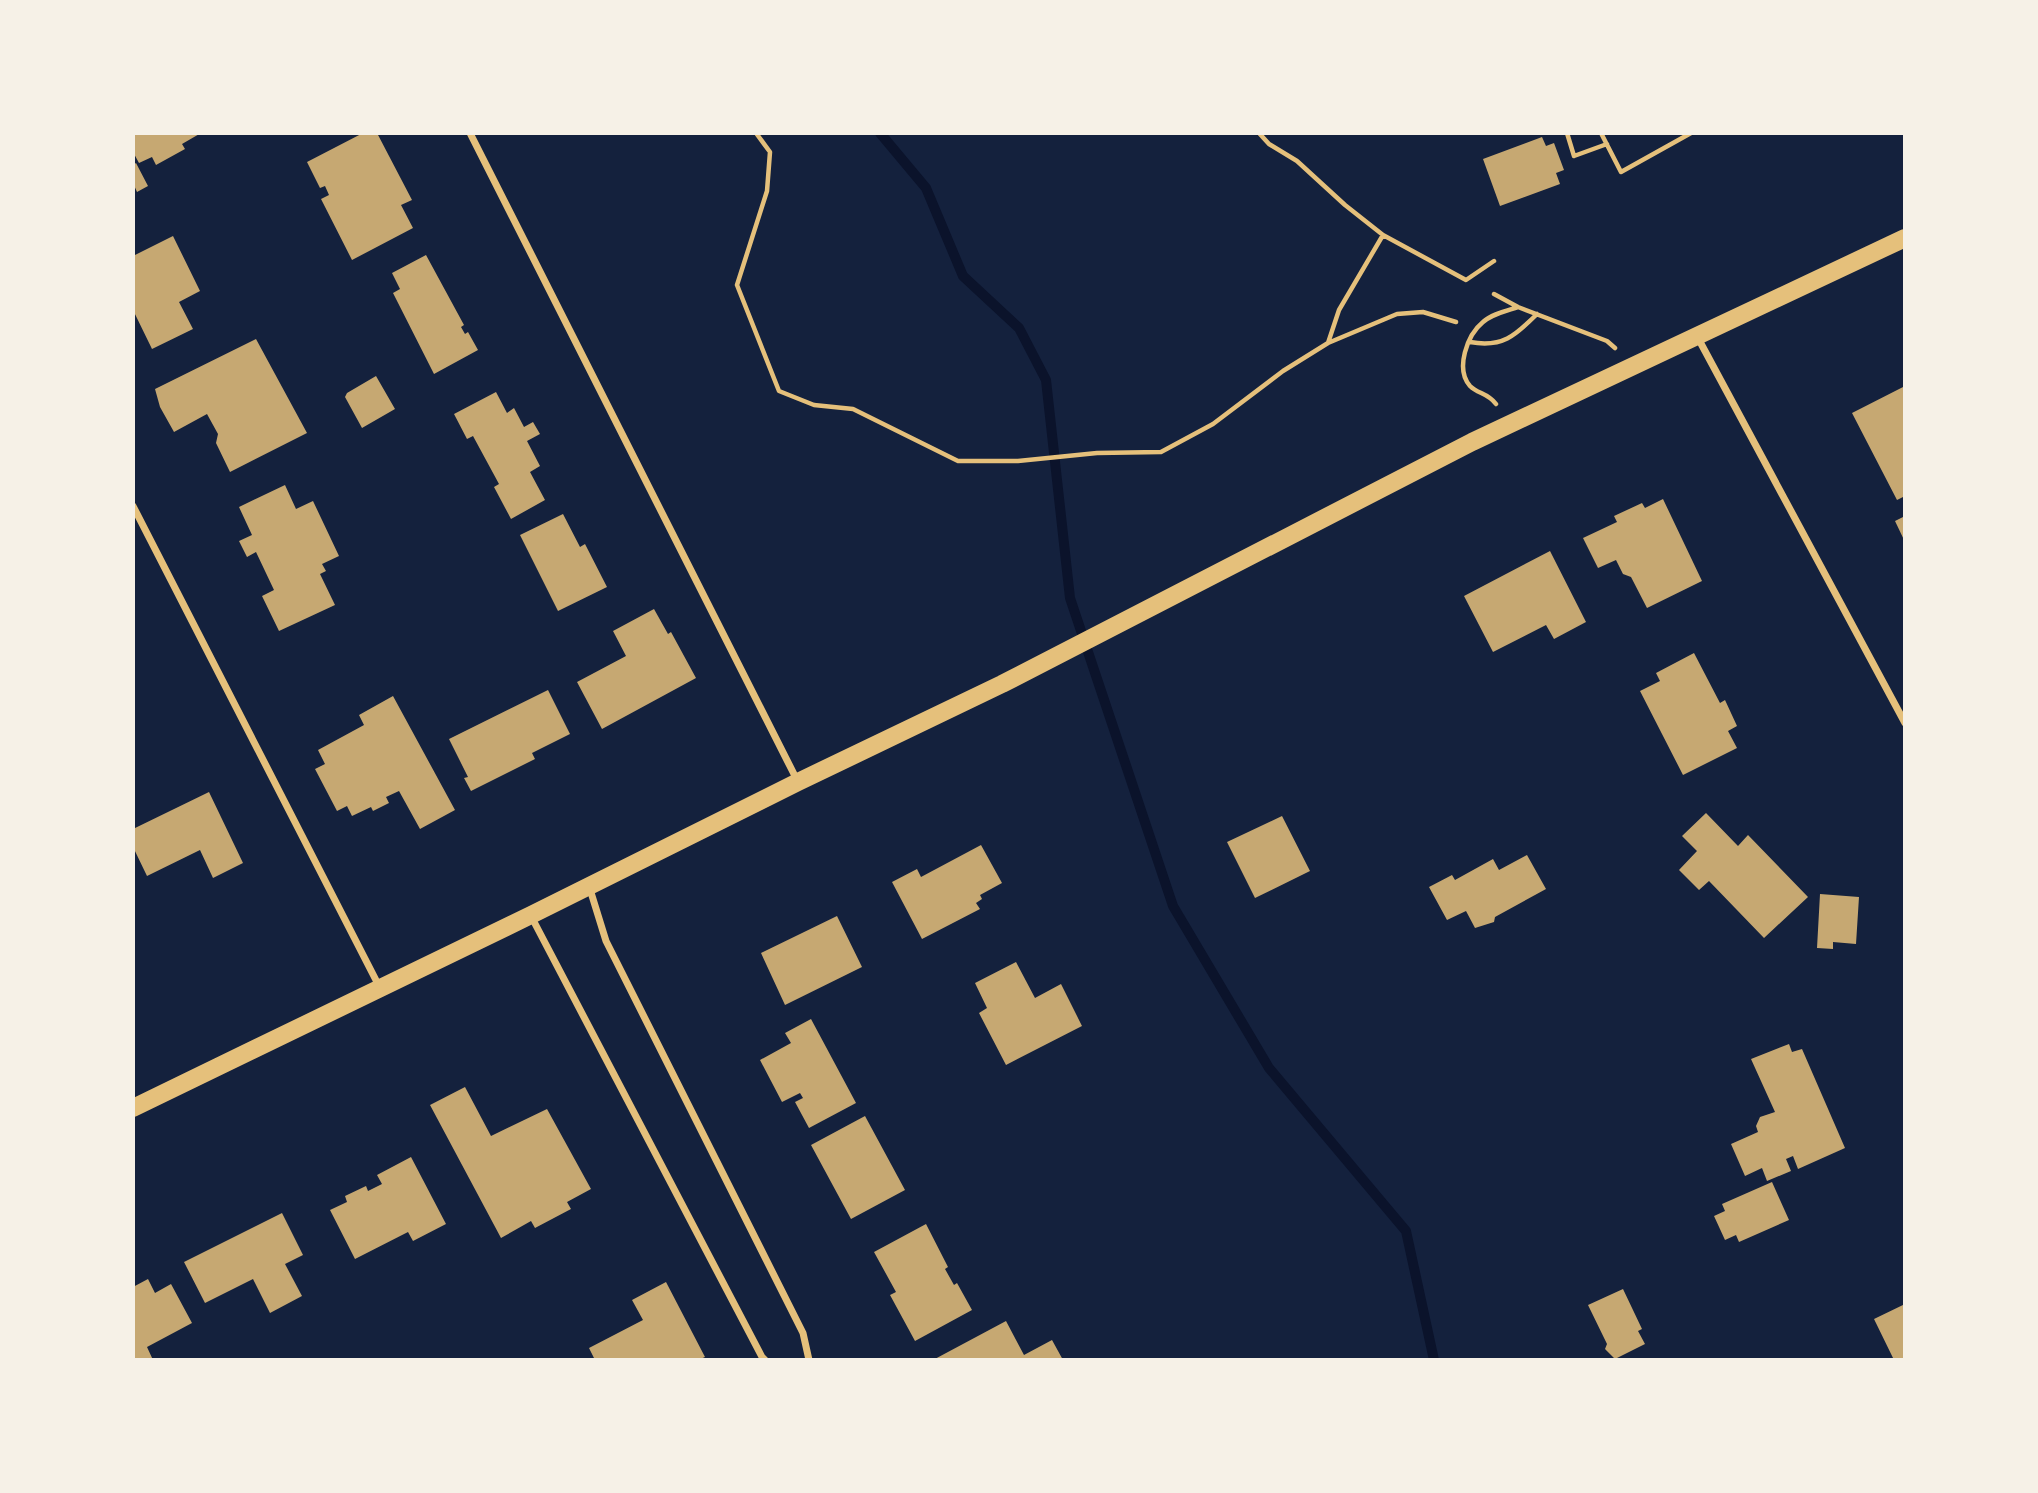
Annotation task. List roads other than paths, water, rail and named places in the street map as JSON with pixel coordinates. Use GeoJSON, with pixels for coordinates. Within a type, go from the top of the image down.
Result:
{"type":"FeatureCollection","features":[{"type":"Feature","properties":{"kind":"main road"},"geometry":{"type":"LineString","coordinates":[[133,1108],[1002,684],[1511,424],[1905,238]]}},
{"type":"Feature","properties":{"kind":"street"},"geometry":{"type":"LineString","coordinates":[[470,133],[798,782]]}},
{"type":"Feature","properties":{"kind":"street"},"geometry":{"type":"LineString","coordinates":[[1697,337],[1905,723]]}},
{"type":"Feature","properties":{"kind":"street"},"geometry":{"type":"LineString","coordinates":[[133,506],[380,988]]}},
{"type":"Feature","properties":{"kind":"street"},"geometry":{"type":"LineString","coordinates":[[589,885],[606,941],[803,1333],[809,1360]]}},
{"type":"Feature","properties":{"kind":"street"},"geometry":{"type":"LineString","coordinates":[[531,915],[765,1360]]}},
{"type":"Feature","properties":{"kind":"waterway"},"geometry":{"type":"LineString","coordinates":[[880,133],[926,188],[963,276],[1019,328],[1046,380],[1070,598],[1173,906],[1269,1068],[1406,1231],[1434,1360]]}}]}
